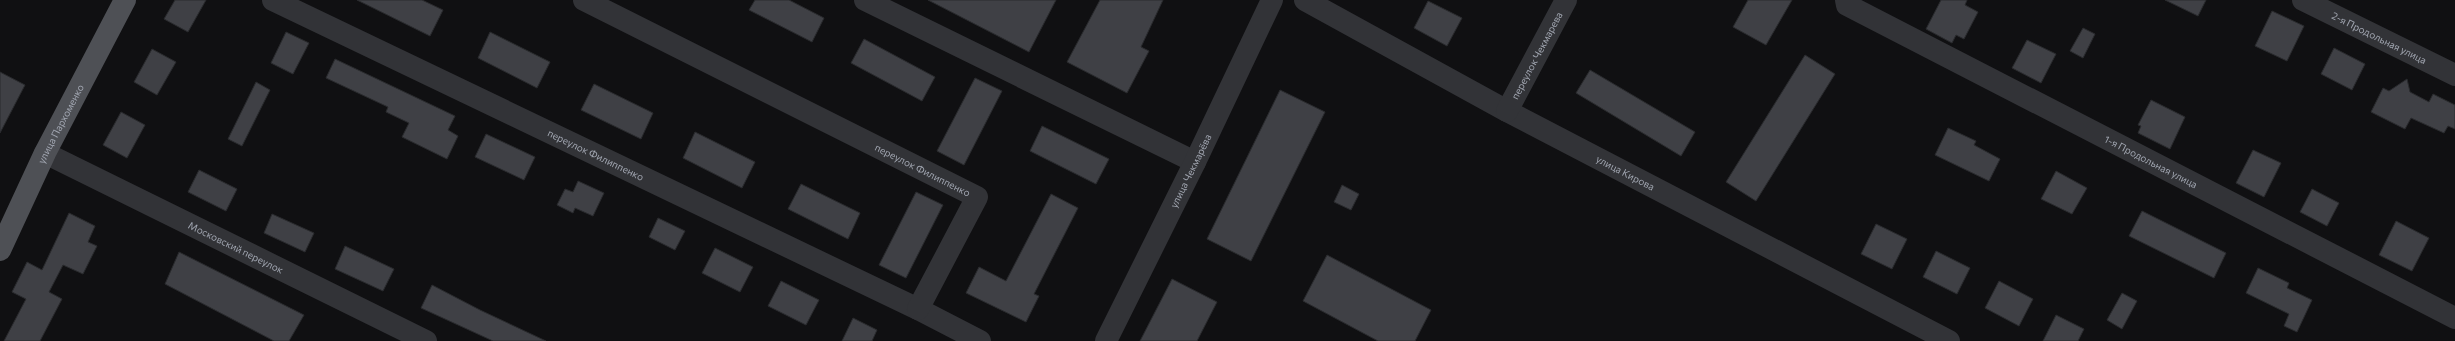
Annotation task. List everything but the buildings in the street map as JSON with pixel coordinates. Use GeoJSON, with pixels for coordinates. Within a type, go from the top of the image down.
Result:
{"type":"FeatureCollection","features":[{"type":"Feature","properties":{"kind":"main road","name":"улица Пархоменко"},"geometry":{"type":"LineString","coordinates":[[0,250],[45,153],[125,0]]}},
{"type":"Feature","properties":{"kind":"street","name":"переулок Филиппенко"},"geometry":{"type":"LineString","coordinates":[[273,0],[918,309],[980,341]]}},
{"type":"Feature","properties":{"kind":"street","name":"переулок Филиппенко"},"geometry":{"type":"LineString","coordinates":[[584,0],[977,197],[918,309]]}},
{"type":"Feature","properties":{"kind":"street"},"geometry":{"type":"LineString","coordinates":[[865,0],[1195,162]]}},
{"type":"Feature","properties":{"kind":"street","name":"улица Чекмарёва"},"geometry":{"type":"LineString","coordinates":[[1106,341],[1195,162],[1272,0]]}},
{"type":"Feature","properties":{"kind":"street","name":"улица Кирова"},"geometry":{"type":"LineString","coordinates":[[1305,0],[1507,111],[1949,341]]}},
{"type":"Feature","properties":{"kind":"street","name":"переулок Чекмарева"},"geometry":{"type":"LineString","coordinates":[[1507,111],[1566,0]]}},
{"type":"Feature","properties":{"kind":"street","name":"2-я Продольная улица"},"geometry":{"type":"LineString","coordinates":[[2303,0],[2455,75]]}},
{"type":"Feature","properties":{"kind":"street","name":"1-я Продольная улица"},"geometry":{"type":"LineString","coordinates":[[1846,2],[2455,318]]}},
{"type":"Feature","properties":{"kind":"street","name":"Московский переулок"},"geometry":{"type":"LineString","coordinates":[[45,153],[426,341]]}}]}
